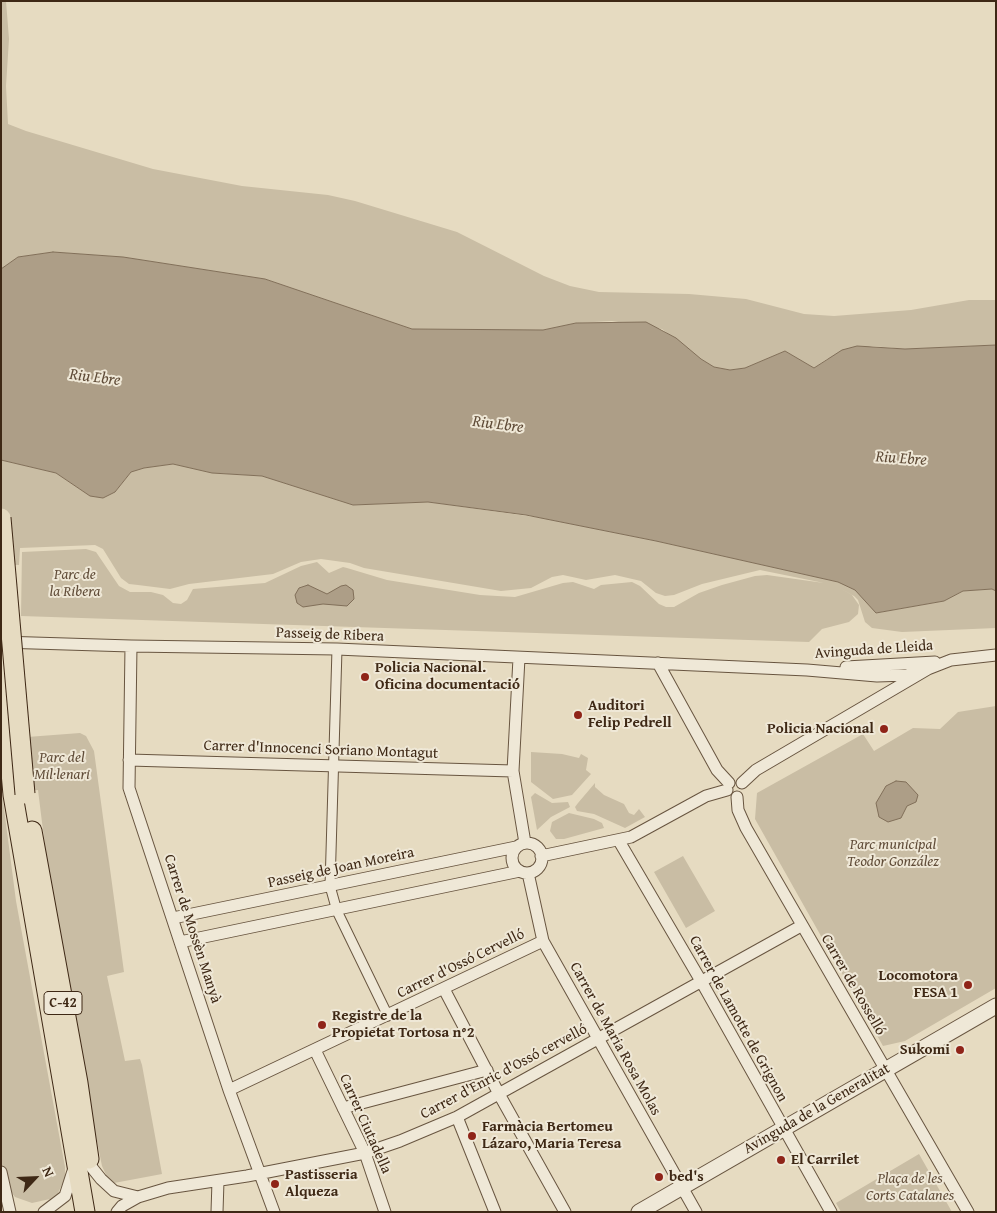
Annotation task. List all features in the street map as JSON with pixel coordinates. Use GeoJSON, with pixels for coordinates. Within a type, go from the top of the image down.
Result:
{"type":"FeatureCollection","features":[{"type":"Feature","properties":{"kind":"main road","name":"C-42"},"geometry":{"type":"LineString","coordinates":[[1,518],[19,794],[78,1083],[89,1164],[98,1212]]}},
{"type":"Feature","properties":{"kind":"main road","name":"C-42"},"geometry":{"type":"LineString","coordinates":[[1,660],[19,794],[85,1212]]}},
{"type":"Feature","properties":{"kind":"street","name":"Passeig de Ribera"},"geometry":{"type":"LineString","coordinates":[[1,642],[338,650],[807,670]]}},
{"type":"Feature","properties":{"kind":"street","name":"Carrer de Mossèn Manyà"},"geometry":{"type":"LineString","coordinates":[[131,646],[129,788],[229,1090],[274,1212]]}},
{"type":"Feature","properties":{"kind":"street"},"geometry":{"type":"LineString","coordinates":[[338,650],[330,886],[337,910],[388,1016]]}},
{"type":"Feature","properties":{"kind":"street"},"geometry":{"type":"LineString","coordinates":[[742,783],[756,770],[928,669],[950,660],[996,655]]}},
{"type":"Feature","properties":{"kind":"street"},"geometry":{"type":"LineString","coordinates":[[519,658],[513,770],[521,845],[512,860],[524,872]]}},
{"type":"Feature","properties":{"kind":"street","name":"Avinguda de Lleida"},"geometry":{"type":"LineString","coordinates":[[807,670],[894,666],[950,660]]}},
{"type":"Feature","properties":{"kind":"street"},"geometry":{"type":"LineString","coordinates":[[658,663],[716,770],[728,786],[731,796],[738,797],[744,790],[742,783]]}},
{"type":"Feature","properties":{"kind":"street","name":"Avinguda de Lleida"},"geometry":{"type":"LineString","coordinates":[[807,670],[874,676],[907,675],[928,669]]}},
{"type":"Feature","properties":{"kind":"street","name":"Avinguda de Lleida"},"geometry":{"type":"LineString","coordinates":[[874,676],[880,690],[880,697]]}},
{"type":"Feature","properties":{"kind":"street","name":"Carrer d'Innocenci Soriano Montagut"},"geometry":{"type":"LineString","coordinates":[[129,760],[513,770]]}},
{"type":"Feature","properties":{"kind":"street"},"geometry":{"type":"LineString","coordinates":[[541,856],[619,841],[728,786],[735,780],[742,783]]}},
{"type":"Feature","properties":{"kind":"street","name":"Carrer de Rosselló"},"geometry":{"type":"LineString","coordinates":[[738,797],[738,810],[746,828],[968,1212]]}},
{"type":"Feature","properties":{"kind":"street","name":"Carrer de Lamotte de Grignon"},"geometry":{"type":"LineString","coordinates":[[619,841],[701,981],[830,1212]]}},
{"type":"Feature","properties":{"kind":"street"},"geometry":{"type":"LineString","coordinates":[[180,942],[524,872],[538,867],[541,856],[535,846],[521,845]]}},
{"type":"Feature","properties":{"kind":"street","name":"Passeig de Joan Moreira"},"geometry":{"type":"LineString","coordinates":[[172,918],[521,845]]}},
{"type":"Feature","properties":{"kind":"street","name":"Carrer de Maria Rosa Molas"},"geometry":{"type":"LineString","coordinates":[[524,872],[543,942],[696,1212]]}},
{"type":"Feature","properties":{"kind":"street","name":"Carrer d'Enric d'Ossó cervelló"},"geometry":{"type":"LineString","coordinates":[[138,1197],[168,1188],[259,1174],[364,1153],[457,1117],[801,926]]}},
{"type":"Feature","properties":{"kind":"street","name":"Carrer d'Ossó Cervelló"},"geometry":{"type":"LineString","coordinates":[[229,1090],[543,942]]}},
{"type":"Feature","properties":{"kind":"street"},"geometry":{"type":"LineString","coordinates":[[444,990],[565,1212]]}},
{"type":"Feature","properties":{"kind":"street","name":"Avinguda de la Generalitat"},"geometry":{"type":"LineString","coordinates":[[639,1212],[885,1069],[995,1010]]}},
{"type":"Feature","properties":{"kind":"street","name":"Carrer Ciutadella"},"geometry":{"type":"LineString","coordinates":[[315,1050],[364,1153],[385,1212]]}},
{"type":"Feature","properties":{"kind":"street"},"geometry":{"type":"LineString","coordinates":[[343,1108],[486,1070]]}},
{"type":"Feature","properties":{"kind":"street"},"geometry":{"type":"LineString","coordinates":[[457,1117],[495,1212]]}},
{"type":"Feature","properties":{"kind":"street"},"geometry":{"type":"LineString","coordinates":[[44,1212],[66,1196],[74,1172],[74,1148]]}},
{"type":"Feature","properties":{"kind":"street"},"geometry":{"type":"LineString","coordinates":[[89,1164],[101,1179],[114,1190],[138,1197]]}},
{"type":"Feature","properties":{"kind":"street"},"geometry":{"type":"LineString","coordinates":[[1,1172],[10,1212]]}},
{"type":"Feature","properties":{"kind":"street"},"geometry":{"type":"LineString","coordinates":[[217,1212],[218,1181]]}},
{"type":"Feature","properties":{"kind":"street"},"geometry":{"type":"LineString","coordinates":[[117,1212],[122,1206],[138,1197]]}},
{"type":"Feature","properties":{"kind":"green space"},"geometry":{"type":"Polygon","coordinates":[[[1,1],[6,1],[9,39],[6,86],[8,124],[26,131],[153,169],[242,186],[328,195],[355,201],[457,232],[544,276],[570,286],[599,292],[689,294],[746,299],[804,314],[834,316],[911,310],[969,300],[996,300],[996,345],[905,349],[872,346],[827,359],[814,368],[785,351],[745,368],[730,370],[714,367],[662,329],[612,321],[576,323],[543,330],[412,329],[265,279],[123,257],[53,252],[18,257],[1,269],[1,1]]]}},
{"type":"Feature","properties":{"kind":"green space","name":"Parc de la Ribera"},"geometry":{"type":"Polygon","coordinates":[[[1,460],[56,473],[90,496],[103,498],[115,492],[131,472],[173,464],[212,473],[262,476],[353,505],[428,502],[542,518],[656,541],[838,582],[855,589],[877,613],[944,601],[963,591],[992,589],[996,591],[996,628],[902,632],[872,628],[865,622],[858,600],[854,596],[836,586],[852,595],[859,605],[858,614],[849,622],[822,629],[809,642],[21,616],[22,552],[86,549],[96,552],[119,586],[130,592],[151,592],[163,595],[173,603],[181,604],[187,600],[193,589],[265,583],[301,566],[317,562],[329,573],[343,567],[387,580],[480,595],[515,597],[563,583],[573,582],[594,589],[601,585],[632,582],[640,586],[659,604],[666,607],[674,607],[699,593],[755,576],[767,575],[824,583],[760,570],[702,584],[674,595],[665,596],[656,593],[641,581],[615,575],[586,580],[563,575],[552,577],[531,588],[501,591],[321,559],[301,562],[273,574],[189,584],[170,589],[129,584],[121,578],[103,549],[95,545],[20,548],[19,565],[1,564],[1,460]]]}},
{"type":"Feature","properties":{"kind":"green space","name":"Parc municipal Teodor González"},"geometry":{"type":"Polygon","coordinates":[[[996,706],[996,988],[905,1041],[883,1046],[755,819],[757,793],[863,734],[874,751],[913,728],[940,729],[958,712],[996,706]]]}},
{"type":"Feature","properties":{"kind":"green space","name":"Parc del Mil·lenari"},"geometry":{"type":"Polygon","coordinates":[[[80,733],[86,736],[94,751],[124,972],[107,976],[125,1061],[140,1059],[142,1065],[162,1174],[114,1183],[107,1177],[102,1166],[66,988],[52,903],[38,790],[2,793],[16,901],[65,1167],[65,1178],[58,1193],[50,1199],[32,1203],[15,1197],[6,1185],[1,1162],[1,739],[80,733]]]}},
{"type":"Feature","properties":{"kind":"green space"},"geometry":{"type":"Polygon","coordinates":[[[531,752],[562,754],[579,758],[581,754],[588,758],[586,770],[591,774],[572,795],[553,799],[531,782],[531,752]]]}},
{"type":"Feature","properties":{"kind":"green space"},"geometry":{"type":"Polygon","coordinates":[[[595,783],[595,787],[604,795],[624,804],[629,813],[634,815],[639,809],[645,817],[625,828],[594,814],[577,811],[575,807],[595,783]]]}},
{"type":"Feature","properties":{"kind":"green space"},"geometry":{"type":"Polygon","coordinates":[[[535,793],[552,803],[568,802],[570,807],[551,817],[537,830],[531,797],[535,793]]]}},
{"type":"Feature","properties":{"kind":"green space"},"geometry":{"type":"Polygon","coordinates":[[[569,813],[594,819],[602,823],[604,828],[564,839],[556,839],[550,831],[552,822],[569,813]]]}},
{"type":"Feature","properties":{"kind":"green space"},"geometry":{"type":"Polygon","coordinates":[[[683,856],[715,911],[686,928],[654,872],[683,856]]]}},
{"type":"Feature","properties":{"kind":"green space","name":"Plaça de les Corts Catalanes"},"geometry":{"type":"Polygon","coordinates":[[[919,1154],[952,1212],[841,1212],[836,1203],[919,1154]]]}},
{"type":"Feature","properties":{"kind":"water","name":"Riu Ebre"},"geometry":{"type":"Polygon","coordinates":[[[53,252],[123,257],[265,279],[412,329],[543,330],[576,323],[646,322],[676,338],[701,359],[714,367],[730,370],[745,368],[785,351],[814,368],[842,350],[857,346],[905,349],[996,345],[996,591],[992,589],[963,591],[944,601],[876,613],[855,590],[838,582],[656,541],[526,515],[428,502],[353,505],[262,476],[212,473],[173,464],[131,472],[115,492],[103,498],[90,496],[56,473],[1,460],[1,269],[18,257],[53,252]]]}},
{"type":"Feature","properties":{"kind":"water"},"geometry":{"type":"Polygon","coordinates":[[[308,585],[327,594],[346,585],[353,590],[354,599],[347,606],[323,604],[303,607],[297,603],[295,595],[299,588],[308,585]]]}},
{"type":"Feature","properties":{"kind":"water"},"geometry":{"type":"Polygon","coordinates":[[[896,781],[906,782],[918,795],[916,802],[907,806],[901,818],[888,822],[879,817],[876,803],[886,786],[896,781]]]}},
{"type":"Feature","properties":{"kind":"place","name":"Policia Nacional. Oficina documentació"},"geometry":{"type":"Point","coordinates":[365,677]}},
{"type":"Feature","properties":{"kind":"place","name":"Auditori Felip Pedrell"},"geometry":{"type":"Point","coordinates":[578,715]}},
{"type":"Feature","properties":{"kind":"place","name":"Policia Nacional"},"geometry":{"type":"Point","coordinates":[884,729]}},
{"type":"Feature","properties":{"kind":"place","name":"Locomotora FESA 1"},"geometry":{"type":"Point","coordinates":[968,985]}},
{"type":"Feature","properties":{"kind":"place","name":"Registre de la Propietat Tortosa n°2"},"geometry":{"type":"Point","coordinates":[322,1025]}},
{"type":"Feature","properties":{"kind":"place","name":"Sukomi"},"geometry":{"type":"Point","coordinates":[960,1050]}},
{"type":"Feature","properties":{"kind":"place","name":"Farmàcia Bertomeu Lázaro, Maria Teresa"},"geometry":{"type":"Point","coordinates":[472,1136]}},
{"type":"Feature","properties":{"kind":"place","name":"El Carrilet"},"geometry":{"type":"Point","coordinates":[781,1160]}},
{"type":"Feature","properties":{"kind":"place","name":"bed's"},"geometry":{"type":"Point","coordinates":[659,1177]}},
{"type":"Feature","properties":{"kind":"place","name":"Pastisseria Alqueza"},"geometry":{"type":"Point","coordinates":[275,1184]}}]}
